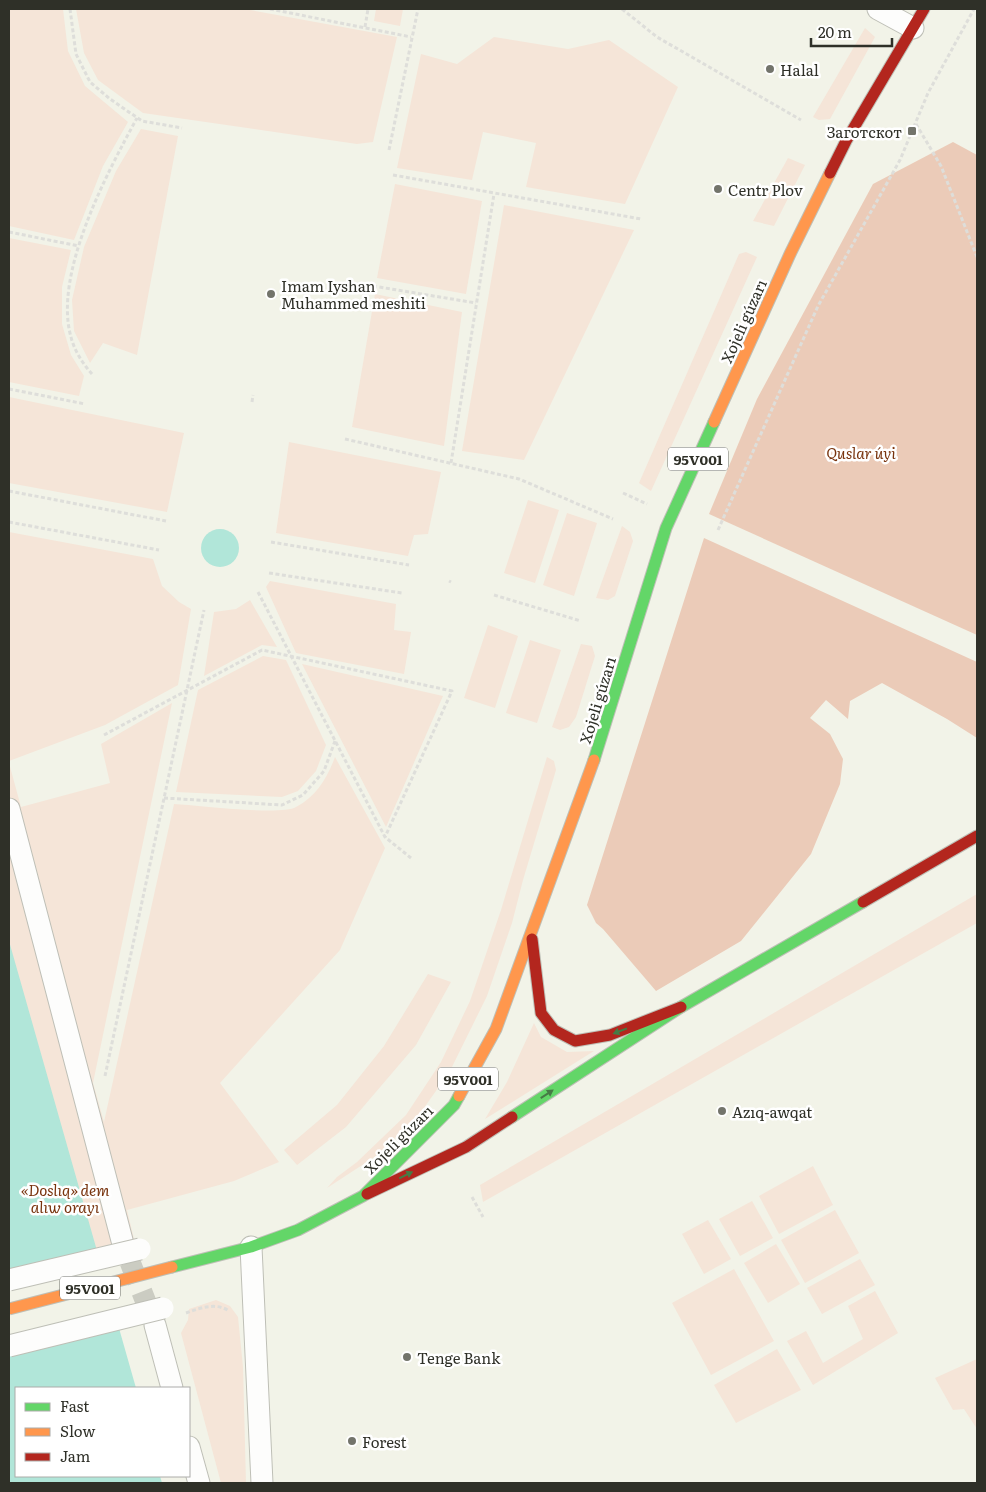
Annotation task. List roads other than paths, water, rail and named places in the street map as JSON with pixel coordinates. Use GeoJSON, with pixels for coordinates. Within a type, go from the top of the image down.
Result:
{"type":"FeatureCollection","features":[{"type":"Feature","properties":{"kind":"main road","name":"Xojeli gúzarı"},"geometry":{"type":"LineString","coordinates":[[9,1309],[251,1247],[298,1230],[362,1196],[454,1105],[496,1029],[532,934],[593,765],[666,528],[790,254],[846,141],[924,9]]}},
{"type":"Feature","properties":{"kind":"main road"},"geometry":{"type":"LineString","coordinates":[[362,1196],[466,1146],[681,1007],[977,836]]}},
{"type":"Feature","properties":{"kind":"main road"},"geometry":{"type":"LineString","coordinates":[[532,934],[541,1013],[554,1030],[575,1041],[610,1035],[681,1007]]}},
{"type":"Feature","properties":{"kind":"street"},"geometry":{"type":"LineString","coordinates":[[878,9],[913,28]]}},
{"type":"Feature","properties":{"kind":"street"},"geometry":{"type":"LineString","coordinates":[[9,809],[132,1248],[9,1280]]}},
{"type":"Feature","properties":{"kind":"street"},"geometry":{"type":"LineString","coordinates":[[251,1247],[262,1483]]}},
{"type":"Feature","properties":{"kind":"street"},"geometry":{"type":"LineString","coordinates":[[9,1346],[162,1318],[172,1387]]}},
{"type":"Feature","properties":{"kind":"street"},"geometry":{"type":"LineString","coordinates":[[190,1451],[199,1483]]}},
{"type":"Feature","properties":{"kind":"water"},"geometry":{"type":"Polygon","coordinates":[[[220,529],[234,534],[239,548],[234,562],[220,567],[206,562],[201,548],[206,534],[220,529]]]}},
{"type":"Feature","properties":{"kind":"water"},"geometry":{"type":"Polygon","coordinates":[[[9,941],[136,1387],[15,1387],[15,1477],[160,1477],[162,1483],[9,1483],[9,941]]]}},
{"type":"Feature","properties":{"kind":"tunnel"},"geometry":{"type":"LineString","coordinates":[[130,1262],[155,1325]]}},
{"type":"Feature","properties":{"kind":"place","name":"Halal"},"geometry":{"type":"Point","coordinates":[770,69]}},
{"type":"Feature","properties":{"kind":"place","name":"Заготскот"},"geometry":{"type":"Point","coordinates":[912,131]}},
{"type":"Feature","properties":{"kind":"place","name":"Centr Plov"},"geometry":{"type":"Point","coordinates":[718,189]}},
{"type":"Feature","properties":{"kind":"place","name":"Imam Iyshan Muhammed meshiti"},"geometry":{"type":"Point","coordinates":[271,294]}},
{"type":"Feature","properties":{"kind":"place","name":"Azıq-awqat"},"geometry":{"type":"Point","coordinates":[722,1111]}},
{"type":"Feature","properties":{"kind":"place","name":"Tenge Bank"},"geometry":{"type":"Point","coordinates":[407,1357]}},
{"type":"Feature","properties":{"kind":"place","name":"Forest"},"geometry":{"type":"Point","coordinates":[352,1441]}},
{"type":"Feature","properties":{"kind":"park label","name":"Quslar úyi"},"geometry":{"type":"Point","coordinates":[861,452]}},
{"type":"Feature","properties":{"kind":"park label","name":"«Doslıq» dem alıw orayı"},"geometry":{"type":"Point","coordinates":[65,1198]}}]}
